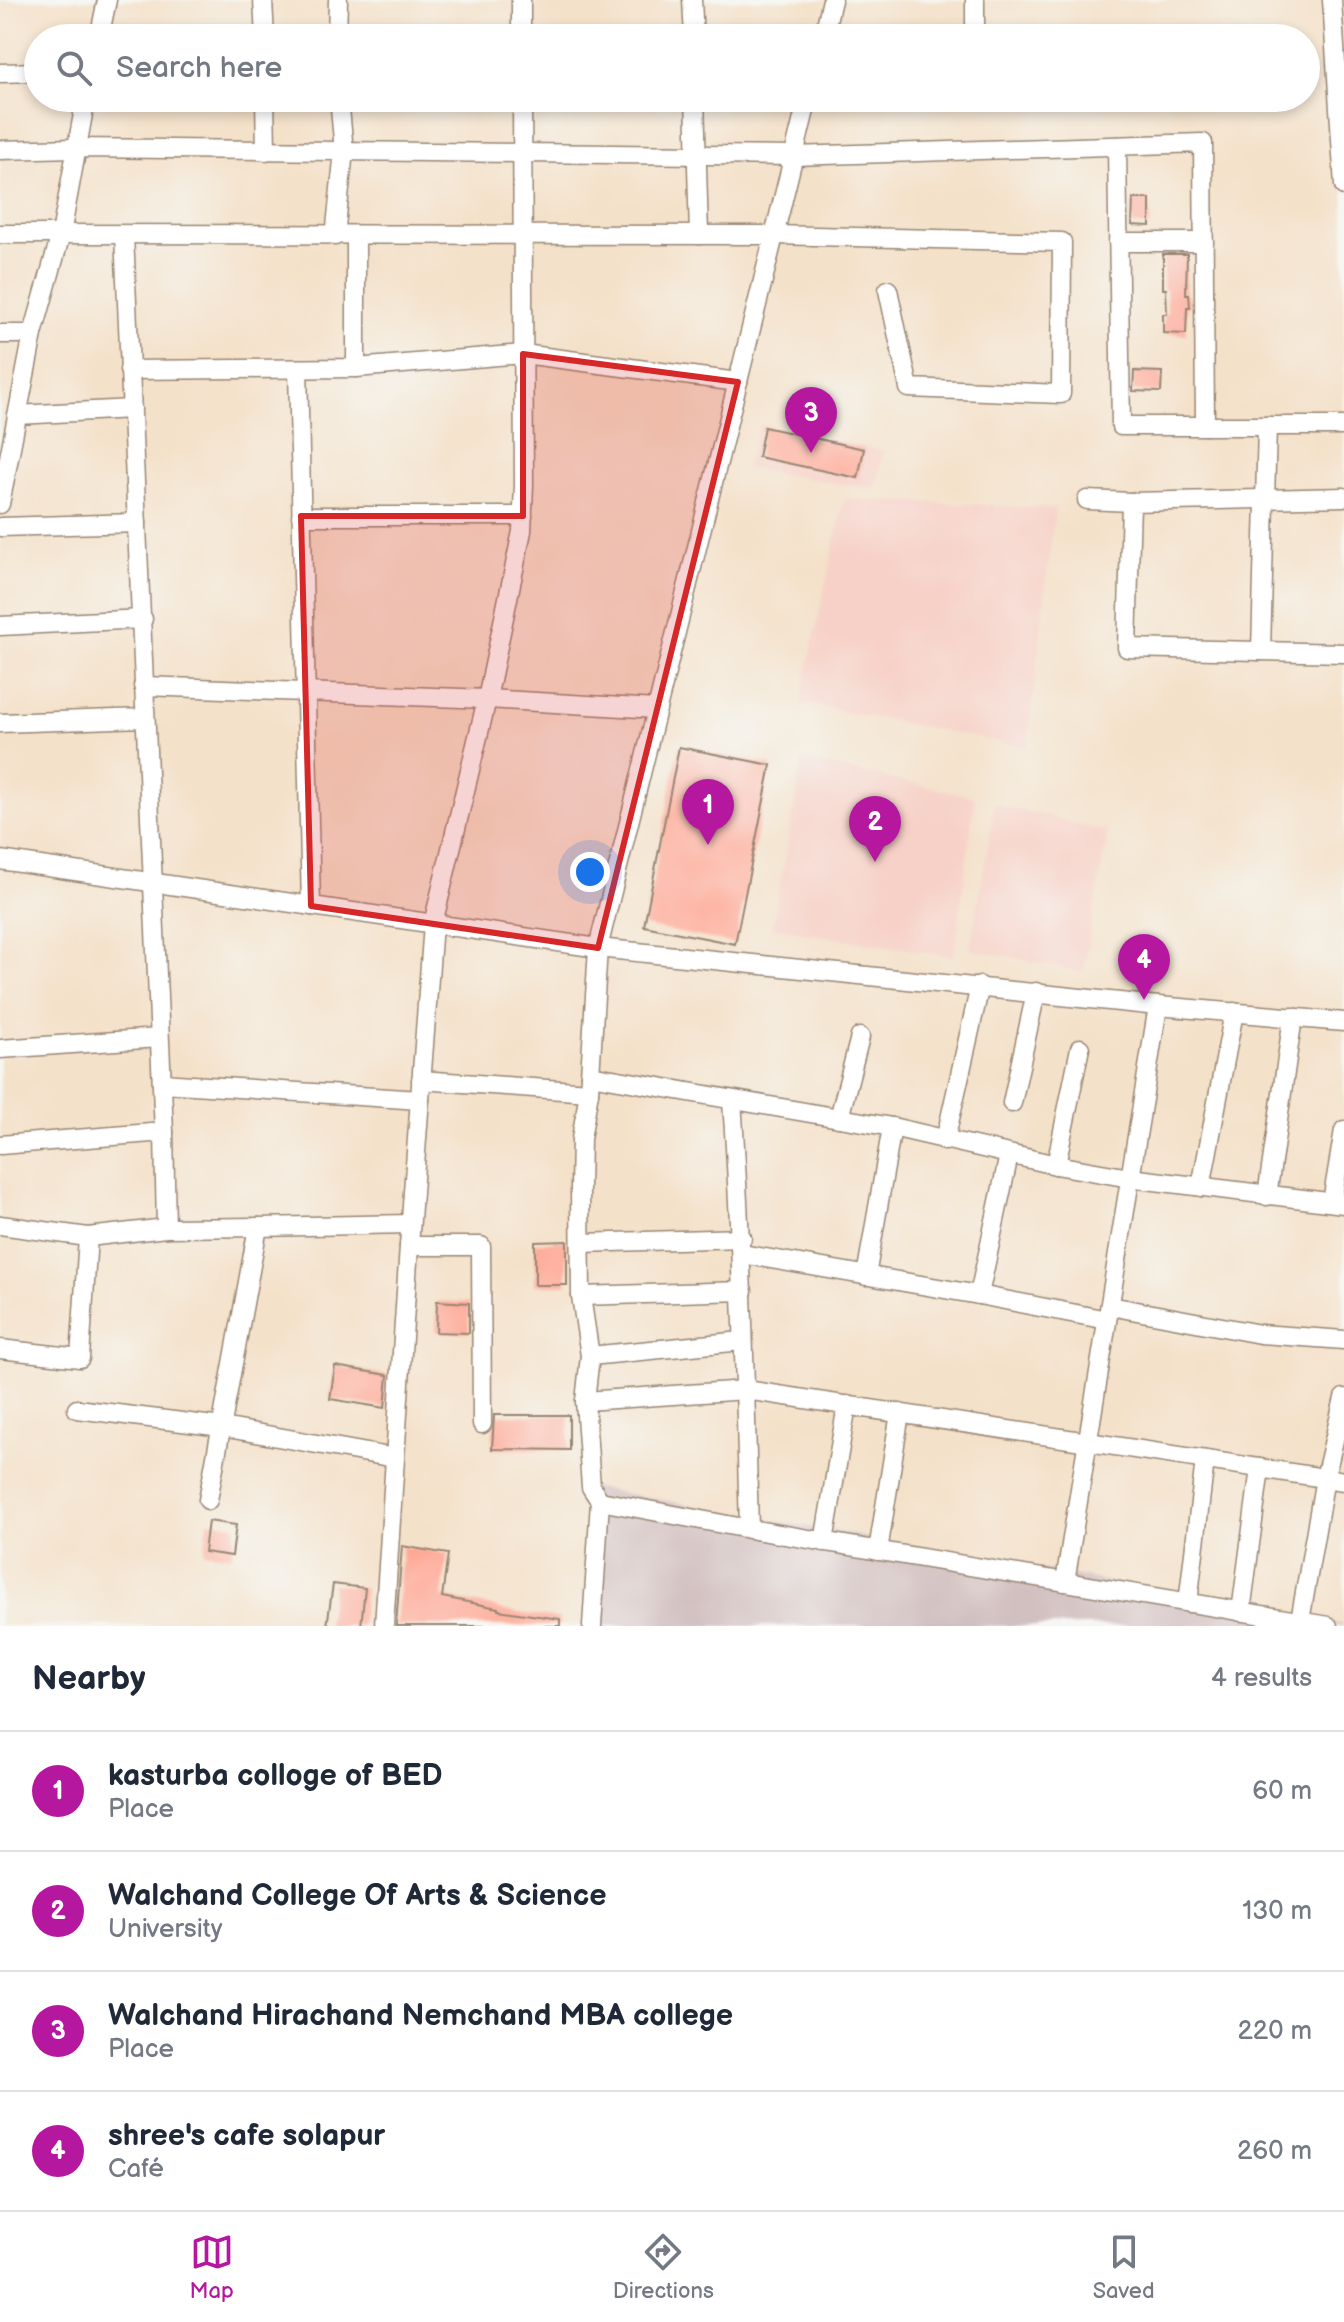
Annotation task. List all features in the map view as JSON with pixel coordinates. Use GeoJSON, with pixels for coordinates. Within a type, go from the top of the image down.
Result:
{"type":"FeatureCollection","features":[{"type":"Feature","properties":{"kind":"street"},"geometry":{"type":"LineString","coordinates":[[102,24],[107,0]]}},
{"type":"Feature","properties":{"kind":"street"},"geometry":{"type":"LineString","coordinates":[[263,0],[264,24]]}},
{"type":"Feature","properties":{"kind":"street"},"geometry":{"type":"LineString","coordinates":[[337,24],[338,0]]}},
{"type":"Feature","properties":{"kind":"street"},"geometry":{"type":"LineString","coordinates":[[521,0],[521,24]]}},
{"type":"Feature","properties":{"kind":"street"},"geometry":{"type":"LineString","coordinates":[[692,0],[693,24]]}},
{"type":"Feature","properties":{"kind":"street"},"geometry":{"type":"LineString","coordinates":[[826,24],[832,0]]}},
{"type":"Feature","properties":{"kind":"street"},"geometry":{"type":"LineString","coordinates":[[975,0],[975,24]]}},
{"type":"Feature","properties":{"kind":"street"},"geometry":{"type":"LineString","coordinates":[[1332,0],[1344,186]]}},
{"type":"Feature","properties":{"kind":"street"},"geometry":{"type":"LineString","coordinates":[[0,73],[24,72]]}},
{"type":"Feature","properties":{"kind":"street"},"geometry":{"type":"LineString","coordinates":[[0,504],[33,334],[61,234],[83,112]]}},
{"type":"Feature","properties":{"kind":"street"},"geometry":{"type":"LineString","coordinates":[[265,112],[266,151]]}},
{"type":"Feature","properties":{"kind":"street"},"geometry":{"type":"LineString","coordinates":[[335,236],[344,151],[340,112]]}},
{"type":"Feature","properties":{"kind":"street"},"geometry":{"type":"LineString","coordinates":[[384,1626],[433,924],[487,699],[522,531],[522,112]]}},
{"type":"Feature","properties":{"kind":"street"},"geometry":{"type":"LineString","coordinates":[[695,112],[699,235]]}},
{"type":"Feature","properties":{"kind":"street"},"geometry":{"type":"LineString","coordinates":[[592,1626],[600,1501],[591,1487],[585,1401],[590,1356],[581,1296],[581,1139],[590,1084],[598,948],[805,112]]}},
{"type":"Feature","properties":{"kind":"street"},"geometry":{"type":"LineString","coordinates":[[0,150],[75,148],[794,156],[1203,143],[1205,426]]}},
{"type":"Feature","properties":{"kind":"street"},"geometry":{"type":"LineString","coordinates":[[1117,146],[1121,426],[1344,426]]}},
{"type":"Feature","properties":{"kind":"street"},"geometry":{"type":"LineString","coordinates":[[0,234],[774,235],[1062,242],[1061,394],[909,388],[888,290]]}},
{"type":"Feature","properties":{"kind":"street"},"geometry":{"type":"LineString","coordinates":[[124,235],[143,619],[144,718],[166,1228]]}},
{"type":"Feature","properties":{"kind":"street"},"geometry":{"type":"LineString","coordinates":[[356,236],[356,368]]}},
{"type":"Feature","properties":{"kind":"street"},"geometry":{"type":"LineString","coordinates":[[1118,242],[1204,242]]}},
{"type":"Feature","properties":{"kind":"street"},"geometry":{"type":"LineString","coordinates":[[0,334],[33,334]]}},
{"type":"Feature","properties":{"kind":"street"},"geometry":{"type":"LineString","coordinates":[[129,370],[356,368],[523,354],[738,382]]}},
{"type":"Feature","properties":{"kind":"street"},"geometry":{"type":"LineString","coordinates":[[298,369],[311,906]]}},
{"type":"Feature","properties":{"kind":"street"},"geometry":{"type":"LineString","coordinates":[[17,415],[132,409]]}},
{"type":"Feature","properties":{"kind":"street"},"geometry":{"type":"LineString","coordinates":[[1261,651],[1267,426]]}},
{"type":"Feature","properties":{"kind":"street"},"geometry":{"type":"LineString","coordinates":[[1087,500],[1131,502],[1344,497]]}},
{"type":"Feature","properties":{"kind":"street"},"geometry":{"type":"LineString","coordinates":[[1131,502],[1127,648],[1344,653]]}},
{"type":"Feature","properties":{"kind":"street"},"geometry":{"type":"LineString","coordinates":[[301,516],[523,516]]}},
{"type":"Feature","properties":{"kind":"street"},"geometry":{"type":"LineString","coordinates":[[0,527],[137,523]]}},
{"type":"Feature","properties":{"kind":"street"},"geometry":{"type":"LineString","coordinates":[[0,626],[143,619]]}},
{"type":"Feature","properties":{"kind":"street"},"geometry":{"type":"LineString","coordinates":[[143,686],[657,709]]}},
{"type":"Feature","properties":{"kind":"street"},"geometry":{"type":"LineString","coordinates":[[0,723],[144,718]]}},
{"type":"Feature","properties":{"kind":"street"},"geometry":{"type":"LineString","coordinates":[[0,860],[598,948],[1158,1006],[1344,1022]]}},
{"type":"Feature","properties":{"kind":"street"},"geometry":{"type":"LineString","coordinates":[[945,1141],[980,986]]}},
{"type":"Feature","properties":{"kind":"street"},"geometry":{"type":"LineString","coordinates":[[1012,1103],[1036,992]]}},
{"type":"Feature","properties":{"kind":"street"},"geometry":{"type":"LineString","coordinates":[[1065,1582],[1158,1006]]}},
{"type":"Feature","properties":{"kind":"street"},"geometry":{"type":"LineString","coordinates":[[1201,1187],[1234,1012]]}},
{"type":"Feature","properties":{"kind":"street"},"geometry":{"type":"LineString","coordinates":[[1267,1196],[1293,1017]]}},
{"type":"Feature","properties":{"kind":"street"},"geometry":{"type":"LineString","coordinates":[[839,1118],[860,1037]]}},
{"type":"Feature","properties":{"kind":"street"},"geometry":{"type":"LineString","coordinates":[[0,1049],[159,1038]]}},
{"type":"Feature","properties":{"kind":"street"},"geometry":{"type":"LineString","coordinates":[[1056,1165],[1080,1048]]}},
{"type":"Feature","properties":{"kind":"street"},"geometry":{"type":"LineString","coordinates":[[421,1080],[590,1084],[732,1101],[892,1127],[1009,1155],[1130,1178],[1338,1203],[1344,1130]]}},
{"type":"Feature","properties":{"kind":"street"},"geometry":{"type":"LineString","coordinates":[[162,1083],[420,1100]]}},
{"type":"Feature","properties":{"kind":"street"},"geometry":{"type":"LineString","coordinates":[[732,1101],[742,1246],[749,1529]]}},
{"type":"Feature","properties":{"kind":"street"},"geometry":{"type":"LineString","coordinates":[[866,1276],[892,1127]]}},
{"type":"Feature","properties":{"kind":"street"},"geometry":{"type":"LineString","coordinates":[[0,1145],[164,1132]]}},
{"type":"Feature","properties":{"kind":"street"},"geometry":{"type":"LineString","coordinates":[[979,1295],[1009,1155]]}},
{"type":"Feature","properties":{"kind":"street"},"geometry":{"type":"LineString","coordinates":[[0,1225],[88,1237],[166,1228],[410,1224]]}},
{"type":"Feature","properties":{"kind":"street"},"geometry":{"type":"LineString","coordinates":[[208,1500],[258,1227]]}},
{"type":"Feature","properties":{"kind":"street"},"geometry":{"type":"LineString","coordinates":[[0,1349],[80,1358],[88,1237]]}},
{"type":"Feature","properties":{"kind":"street"},"geometry":{"type":"LineString","coordinates":[[581,1243],[742,1246],[866,1276],[979,1295],[1260,1334],[1344,1340]]}},
{"type":"Feature","properties":{"kind":"street"},"geometry":{"type":"LineString","coordinates":[[409,1246],[481,1246],[482,1424]]}},
{"type":"Feature","properties":{"kind":"street"},"geometry":{"type":"LineString","coordinates":[[581,1296],[743,1291]]}},
{"type":"Feature","properties":{"kind":"street"},"geometry":{"type":"LineString","coordinates":[[590,1356],[742,1341]]}},
{"type":"Feature","properties":{"kind":"street"},"geometry":{"type":"LineString","coordinates":[[585,1401],[746,1390],[1344,1481]]}},
{"type":"Feature","properties":{"kind":"street"},"geometry":{"type":"LineString","coordinates":[[1300,1621],[1325,1478],[1344,1398]]}},
{"type":"Feature","properties":{"kind":"street"},"geometry":{"type":"LineString","coordinates":[[824,1542],[847,1405]]}},
{"type":"Feature","properties":{"kind":"street"},"geometry":{"type":"LineString","coordinates":[[77,1409],[222,1427],[395,1458]]}},
{"type":"Feature","properties":{"kind":"street"},"geometry":{"type":"LineString","coordinates":[[878,1551],[900,1413]]}},
{"type":"Feature","properties":{"kind":"street"},"geometry":{"type":"LineString","coordinates":[[1188,1603],[1205,1460]]}},
{"type":"Feature","properties":{"kind":"street"},"geometry":{"type":"LineString","coordinates":[[1241,1612],[1260,1468]]}},
{"type":"Feature","properties":{"kind":"street"},"geometry":{"type":"LineString","coordinates":[[600,1501],[824,1542],[1328,1626]]}},
{"type":"Feature","properties":{"kind":"highlighted area"},"geometry":{"type":"Polygon","coordinates":[[[523,354],[738,382],[598,948],[311,906],[301,516],[523,516],[523,354]]]}},
{"type":"Feature","properties":{"kind":"shaded area"},"geometry":{"type":"Polygon","coordinates":[[[760,425],[883,451],[875,489],[746,468],[760,425]]]}},
{"type":"Feature","properties":{"kind":"shaded area"},"geometry":{"type":"Polygon","coordinates":[[[844,499],[1055,508],[1027,747],[800,703],[844,499]]]}},
{"type":"Feature","properties":{"kind":"shaded area"},"geometry":{"type":"Polygon","coordinates":[[[803,760],[975,797],[954,957],[772,927],[803,760]]]}},
{"type":"Feature","properties":{"kind":"shaded area"},"geometry":{"type":"Polygon","coordinates":[[[995,804],[1108,832],[1083,972],[970,949],[995,804]]]}},
{"type":"Feature","properties":{"kind":"shaded area"},"geometry":{"type":"Polygon","coordinates":[[[591,1487],[1344,1625],[1344,1626],[591,1626],[591,1487]]]}},
{"type":"Feature","properties":{"kind":"building"},"geometry":{"type":"Polygon","coordinates":[[[1133,199],[1150,199],[1150,226],[1132,225],[1133,199]]]}},
{"type":"Feature","properties":{"kind":"building"},"geometry":{"type":"Polygon","coordinates":[[[1163,254],[1187,254],[1186,294],[1189,294],[1190,307],[1187,307],[1186,334],[1163,333],[1163,314],[1167,314],[1163,254]]]}},
{"type":"Feature","properties":{"kind":"building"},"geometry":{"type":"Polygon","coordinates":[[[1134,371],[1162,372],[1161,392],[1133,391],[1134,371]]]}},
{"type":"Feature","properties":{"kind":"building"},"geometry":{"type":"Polygon","coordinates":[[[764,427],[864,449],[858,478],[758,457],[764,427]]]}},
{"type":"Feature","properties":{"kind":"building"},"geometry":{"type":"Polygon","coordinates":[[[679,747],[771,765],[735,944],[644,926],[679,747]]]}},
{"type":"Feature","properties":{"kind":"building"},"geometry":{"type":"Polygon","coordinates":[[[567,1241],[567,1285],[535,1285],[535,1242],[567,1241]]]}},
{"type":"Feature","properties":{"kind":"building"},"geometry":{"type":"Polygon","coordinates":[[[437,1301],[469,1303],[469,1333],[436,1332],[437,1301]]]}},
{"type":"Feature","properties":{"kind":"building"},"geometry":{"type":"Polygon","coordinates":[[[335,1366],[388,1375],[385,1408],[330,1399],[335,1366]]]}},
{"type":"Feature","properties":{"kind":"building"},"geometry":{"type":"Polygon","coordinates":[[[494,1415],[569,1415],[569,1450],[492,1449],[494,1415]]]}},
{"type":"Feature","properties":{"kind":"building"},"geometry":{"type":"Polygon","coordinates":[[[208,1521],[236,1525],[232,1556],[204,1552],[208,1521]]]}},
{"type":"Feature","properties":{"kind":"building"},"geometry":{"type":"Polygon","coordinates":[[[402,1546],[448,1554],[442,1597],[498,1610],[560,1619],[560,1626],[396,1626],[402,1546]]]}},
{"type":"Feature","properties":{"kind":"building"},"geometry":{"type":"Polygon","coordinates":[[[333,1584],[365,1588],[361,1626],[327,1626],[333,1584]]]}},
{"type":"Feature","properties":{"kind":"place","name":"Walchand Hirachand Nemchand MBA college"},"geometry":{"type":"Point","coordinates":[811,453]}},
{"type":"Feature","properties":{"kind":"place","name":"kasturba colloge of BED"},"geometry":{"type":"Point","coordinates":[708,845]}},
{"type":"Feature","properties":{"kind":"place","name":"Walchand College Of Arts & Science"},"geometry":{"type":"Point","coordinates":[875,862]}},
{"type":"Feature","properties":{"kind":"place","name":"shree's cafe solapur"},"geometry":{"type":"Point","coordinates":[1144,1000]}}]}
